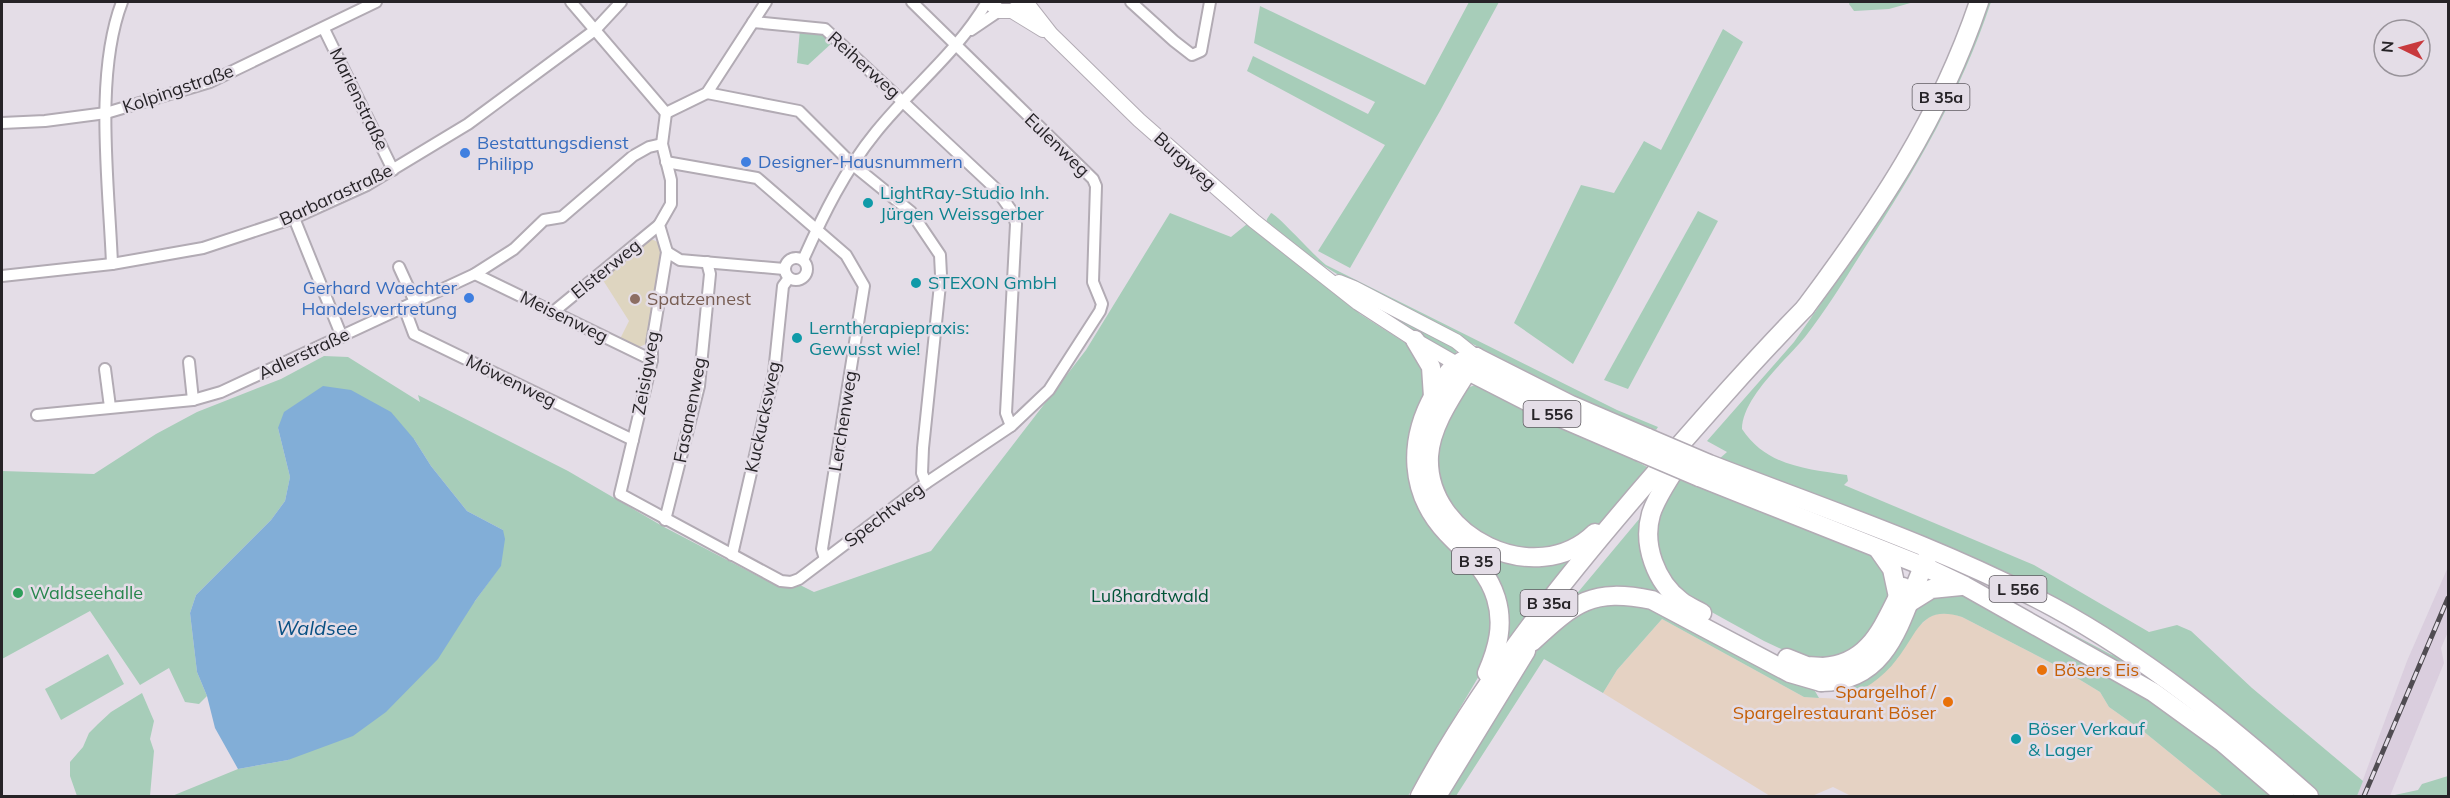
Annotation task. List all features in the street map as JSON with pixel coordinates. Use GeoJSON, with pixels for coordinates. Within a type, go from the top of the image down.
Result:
{"type":"FeatureCollection","features":[{"type":"Feature","properties":{"kind":"main road","name":"B 35a"},"geometry":{"type":"LineString","coordinates":[[1532,642],[1599,554],[1771,357],[1891,187],[1924,131],[1958,60],[1979,2]]}},
{"type":"Feature","properties":{"kind":"main road","name":"B 35a"},"geometry":{"type":"LineString","coordinates":[[1477,699],[1623,509],[1805,308]]}},
{"type":"Feature","properties":{"kind":"main road","name":"B 35"},"geometry":{"type":"LineString","coordinates":[[1415,340],[1431,367],[1434,379],[1432,398]]}},
{"type":"Feature","properties":{"kind":"main road","name":"B 35"},"geometry":{"type":"LineString","coordinates":[[1420,796],[1477,699],[1496,653],[1500,619],[1490,581],[1478,563],[1433,516],[1419,486],[1415,467],[1418,434],[1432,398],[1446,374],[1467,364]]}},
{"type":"Feature","properties":{"kind":"main road","name":"L 556"},"geometry":{"type":"LineString","coordinates":[[1467,364],[1571,405],[1643,445],[1965,586],[2153,692],[2222,742],[2285,796]]}},
{"type":"Feature","properties":{"kind":"main road"},"geometry":{"type":"LineString","coordinates":[[1467,364],[1433,434],[1429,464],[1438,500],[1464,531],[1500,553],[1516,557],[1545,558],[1574,549],[1623,509]]}},
{"type":"Feature","properties":{"kind":"main road"},"geometry":{"type":"LineString","coordinates":[[1675,469],[1651,513],[1649,529],[1649,544],[1653,560],[1668,588],[1682,602],[1754,642],[1822,674]]}},
{"type":"Feature","properties":{"kind":"main road","name":"L 556"},"geometry":{"type":"LineString","coordinates":[[1704,471],[1928,547],[2020,590],[2108,639],[2210,712],[2309,796]]}},
{"type":"Feature","properties":{"kind":"main road"},"geometry":{"type":"LineString","coordinates":[[1877,547],[1892,569],[1902,601]]}},
{"type":"Feature","properties":{"kind":"main road"},"geometry":{"type":"LineString","coordinates":[[1437,796],[1532,642],[1562,615],[1588,600],[1620,595],[1652,600],[1790,673],[1822,674],[1862,653],[1878,634],[1902,601],[1928,547]]}},
{"type":"Feature","properties":{"kind":"main road"},"geometry":{"type":"LineString","coordinates":[[1902,601],[1931,589],[1965,586]]}},
{"type":"Feature","properties":{"kind":"street"},"geometry":{"type":"LineString","coordinates":[[112,264],[106,113],[108,55],[122,2]]}},
{"type":"Feature","properties":{"kind":"street","name":"Kolpingstraße"},"geometry":{"type":"LineString","coordinates":[[2,123],[45,121],[106,113],[210,82],[376,2]]}},
{"type":"Feature","properties":{"kind":"street"},"geometry":{"type":"LineString","coordinates":[[571,2],[666,113],[662,144],[671,180],[670,204],[659,225]]}},
{"type":"Feature","properties":{"kind":"street","name":"Barbarastraße"},"geometry":{"type":"LineString","coordinates":[[2,276],[112,264],[203,248],[294,218],[393,170],[468,124],[595,30],[621,2]]}},
{"type":"Feature","properties":{"kind":"street"},"geometry":{"type":"LineString","coordinates":[[666,113],[707,93],[766,2]]}},
{"type":"Feature","properties":{"kind":"street","name":"Eulenweg"},"geometry":{"type":"LineString","coordinates":[[912,2],[1092,179],[1096,186],[1093,282],[1102,304]]}},
{"type":"Feature","properties":{"kind":"street"},"geometry":{"type":"LineString","coordinates":[[1131,2],[1192,55],[1201,51],[1210,2]]}},
{"type":"Feature","properties":{"kind":"street"},"geometry":{"type":"LineString","coordinates":[[803,260],[817,228],[852,164],[877,130],[968,32],[1006,5]]}},
{"type":"Feature","properties":{"kind":"street","name":"Burgweg"},"geometry":{"type":"LineString","coordinates":[[1006,5],[1051,34],[1139,120],[1202,177],[1358,303],[1415,340],[1467,364]]}},
{"type":"Feature","properties":{"kind":"street","name":"Reiherweg"},"geometry":{"type":"LineString","coordinates":[[753,22],[825,29],[996,189],[1013,213],[1016,224],[1006,413],[1011,426]]}},
{"type":"Feature","properties":{"kind":"street","name":"Marienstraße"},"geometry":{"type":"LineString","coordinates":[[324,29],[393,170]]}},
{"type":"Feature","properties":{"kind":"street"},"geometry":{"type":"LineString","coordinates":[[707,93],[799,111],[852,164],[911,212],[939,255],[940,274],[923,448],[922,473],[926,483]]}},
{"type":"Feature","properties":{"kind":"street","name":"Adlerstraße"},"geometry":{"type":"LineString","coordinates":[[37,415],[193,400],[221,392],[475,274],[514,249],[544,220],[562,217],[633,156],[649,147],[662,144]]}},
{"type":"Feature","properties":{"kind":"street","name":"Lerchenweg"},"geometry":{"type":"LineString","coordinates":[[666,162],[757,178],[846,255],[864,286],[822,549],[825,559]]}},
{"type":"Feature","properties":{"kind":"street"},"geometry":{"type":"LineString","coordinates":[[294,218],[342,337]]}},
{"type":"Feature","properties":{"kind":"street","name":"Zeisigweg"},"geometry":{"type":"LineString","coordinates":[[620,494],[652,360],[652,343],[667,252],[659,225]]}},
{"type":"Feature","properties":{"kind":"street","name":"Elsterweg"},"geometry":{"type":"LineString","coordinates":[[552,313],[659,225]]}},
{"type":"Feature","properties":{"kind":"street"},"geometry":{"type":"LineString","coordinates":[[667,252],[680,260],[787,274],[796,280],[804,278],[807,267],[803,260],[796,258],[789,260],[787,274]]}},
{"type":"Feature","properties":{"kind":"street","name":"Fasanenweg"},"geometry":{"type":"LineString","coordinates":[[665,520],[699,386],[710,274],[707,262]]}},
{"type":"Feature","properties":{"kind":"street"},"geometry":{"type":"LineString","coordinates":[[399,267],[415,302]]}},
{"type":"Feature","properties":{"kind":"street","name":"Meisenweg"},"geometry":{"type":"LineString","coordinates":[[475,274],[652,360]]}},
{"type":"Feature","properties":{"kind":"street","name":"Kuckucksweg"},"geometry":{"type":"LineString","coordinates":[[732,555],[774,373],[783,286],[787,274]]}},
{"type":"Feature","properties":{"kind":"street","name":"Burgweg"},"geometry":{"type":"LineString","coordinates":[[1328,278],[1354,288],[1456,341],[1467,364]]}},
{"type":"Feature","properties":{"kind":"street","name":"Spechtweg"},"geometry":{"type":"LineString","coordinates":[[620,494],[781,581],[791,582],[799,579],[926,483],[1011,426],[1049,390],[1100,311],[1102,304]]}},
{"type":"Feature","properties":{"kind":"street","name":"Möwenweg"},"geometry":{"type":"LineString","coordinates":[[404,307],[414,334],[633,440]]}},
{"type":"Feature","properties":{"kind":"street"},"geometry":{"type":"LineString","coordinates":[[189,362],[193,400]]}},
{"type":"Feature","properties":{"kind":"street"},"geometry":{"type":"LineString","coordinates":[[105,369],[110,407]]}},
{"type":"Feature","properties":{"kind":"shaded area","name":"Spatzennest"},"geometry":{"type":"Polygon","coordinates":[[[649,238],[660,243],[662,248],[649,338],[646,344],[637,348],[619,341],[629,321],[601,277],[649,238]]]}},
{"type":"Feature","properties":{"kind":"shaded area"},"geometry":{"type":"Polygon","coordinates":[[[2448,567],[2448,632],[2441,648],[2444,663],[2390,796],[2357,796],[2407,661],[2448,567]]]}},
{"type":"Feature","properties":{"kind":"shaded area"},"geometry":{"type":"Polygon","coordinates":[[[1950,613],[2059,667],[2100,692],[2109,707],[2143,731],[2223,796],[1851,796],[1833,787],[1812,796],[1770,796],[1603,693],[1617,670],[1662,619],[1804,697],[1841,699],[1897,659],[1916,629],[1929,617],[1950,613]]]}},
{"type":"Feature","properties":{"kind":"green space"},"geometry":{"type":"Polygon","coordinates":[[[1469,2],[1499,2],[1350,268],[1318,251],[1385,145],[1247,71],[1253,56],[1368,114],[1375,102],[1254,43],[1260,6],[1425,85],[1469,2]]]}},
{"type":"Feature","properties":{"kind":"green space"},"geometry":{"type":"Polygon","coordinates":[[[1850,2],[1914,2],[1889,9],[1854,11],[1850,2]]]}},
{"type":"Feature","properties":{"kind":"green space"},"geometry":{"type":"Polygon","coordinates":[[[1986,2],[1991,2],[1966,67],[1919,160],[1821,316],[1766,380],[1749,405],[1742,429],[1763,451],[1775,458],[1803,468],[1847,475],[1848,481],[1844,485],[2034,565],[2149,632],[2177,625],[2191,631],[2252,688],[2363,781],[2357,796],[2315,796],[2102,629],[1718,460],[1727,452],[1707,441],[1794,342],[1820,305],[1986,2]]]}},
{"type":"Feature","properties":{"kind":"green space"},"geometry":{"type":"Polygon","coordinates":[[[800,29],[824,32],[833,42],[808,65],[797,63],[800,29]]]}},
{"type":"Feature","properties":{"kind":"green space"},"geometry":{"type":"Polygon","coordinates":[[[1723,29],[1743,42],[1573,364],[1514,323],[1581,185],[1614,193],[1644,141],[1661,150],[1723,29]]]}},
{"type":"Feature","properties":{"kind":"green space"},"geometry":{"type":"Polygon","coordinates":[[[1698,211],[1718,221],[1628,389],[1604,380],[1698,211]]]}},
{"type":"Feature","properties":{"kind":"green space","name":"Lußhardtwald"},"geometry":{"type":"Polygon","coordinates":[[[1170,213],[1231,237],[1247,224],[1335,289],[1360,314],[1415,349],[1428,385],[1410,426],[1408,474],[1413,490],[1463,553],[1488,591],[1493,628],[1486,664],[1408,796],[172,796],[238,769],[288,760],[475,601],[501,565],[503,530],[467,511],[431,466],[414,439],[278,428],[290,477],[285,501],[271,520],[196,595],[190,613],[197,672],[207,696],[199,704],[185,702],[169,668],[140,685],[90,611],[2,659],[2,471],[94,474],[156,434],[197,412],[281,379],[324,356],[348,357],[420,402],[418,395],[568,471],[664,527],[777,586],[800,585],[814,592],[931,551],[1086,350],[1170,213]]]}},
{"type":"Feature","properties":{"kind":"green space"},"geometry":{"type":"Polygon","coordinates":[[[1271,213],[1326,265],[1617,410],[1658,427],[1656,430],[1593,405],[1350,282],[1308,256],[1266,224],[1271,213]]]}},
{"type":"Feature","properties":{"kind":"green space"},"geometry":{"type":"Polygon","coordinates":[[[1354,291],[1457,349],[1456,354],[1453,356],[1416,335],[1354,291]]]}},
{"type":"Feature","properties":{"kind":"green space"},"geometry":{"type":"Polygon","coordinates":[[[1478,384],[1630,452],[1628,457],[1649,468],[1593,531],[1544,554],[1484,539],[1449,509],[1433,461],[1444,425],[1467,388],[1478,384]]]}},
{"type":"Feature","properties":{"kind":"green space"},"geometry":{"type":"Polygon","coordinates":[[[1423,455],[1470,541],[1573,557],[1503,653],[1475,549],[1425,483],[1423,455]]]}},
{"type":"Feature","properties":{"kind":"green space"},"geometry":{"type":"Polygon","coordinates":[[[1681,476],[1877,558],[1892,585],[1881,622],[1852,656],[1805,660],[1764,641],[1679,594],[1655,553],[1656,514],[1681,476]]]}},
{"type":"Feature","properties":{"kind":"green space"},"geometry":{"type":"Polygon","coordinates":[[[1645,512],[1643,534],[1645,555],[1654,576],[1665,592],[1685,608],[1811,673],[1789,667],[1652,595],[1620,588],[1603,589],[1586,594],[1569,603],[1645,512]]]}},
{"type":"Feature","properties":{"kind":"green space"},"geometry":{"type":"Polygon","coordinates":[[[1938,568],[1982,586],[2110,654],[2129,661],[2198,712],[2255,757],[2299,796],[2296,796],[2204,718],[2144,677],[2057,627],[1938,568]]]}},
{"type":"Feature","properties":{"kind":"green space"},"geometry":{"type":"Polygon","coordinates":[[[1961,594],[2054,641],[2188,723],[2276,796],[2223,796],[2143,731],[2109,707],[2100,692],[2059,667],[1962,617],[1938,614],[1929,618],[1922,623],[1885,673],[1864,688],[1841,699],[1843,687],[1923,599],[1961,594]]]}},
{"type":"Feature","properties":{"kind":"green space"},"geometry":{"type":"Polygon","coordinates":[[[1639,601],[1812,686],[1819,698],[1804,697],[1662,619],[1617,670],[1603,693],[1544,659],[1456,796],[1444,796],[1547,635],[1584,607],[1639,601]]]}},
{"type":"Feature","properties":{"kind":"green space"},"geometry":{"type":"Polygon","coordinates":[[[108,654],[124,684],[61,720],[45,689],[108,654]]]}},
{"type":"Feature","properties":{"kind":"green space"},"geometry":{"type":"Polygon","coordinates":[[[142,693],[154,721],[150,739],[154,751],[150,796],[77,796],[70,776],[70,762],[83,747],[89,733],[98,724],[111,712],[142,693]]]}},
{"type":"Feature","properties":{"kind":"green space"},"geometry":{"type":"Polygon","coordinates":[[[2448,776],[2448,796],[2390,796],[2418,790],[2422,784],[2448,776]]]}},
{"type":"Feature","properties":{"kind":"water","name":"Waldsee"},"geometry":{"type":"Polygon","coordinates":[[[323,386],[351,390],[391,412],[414,439],[431,466],[467,511],[503,530],[505,539],[501,566],[475,601],[438,659],[386,712],[353,736],[288,760],[238,769],[215,728],[207,696],[197,672],[190,613],[196,595],[271,520],[285,501],[290,477],[278,428],[284,412],[323,386]]]}},
{"type":"Feature","properties":{"kind":"railway"},"geometry":{"type":"LineString","coordinates":[[2364,796],[2448,598]]}},
{"type":"Feature","properties":{"kind":"place","name":"Bestattungsdienst Philipp"},"geometry":{"type":"Point","coordinates":[465,153]}},
{"type":"Feature","properties":{"kind":"place","name":"Designer-Hausnummern"},"geometry":{"type":"Point","coordinates":[746,162]}},
{"type":"Feature","properties":{"kind":"place","name":"LightRay-Studio Inh. Jürgen Weissgerber"},"geometry":{"type":"Point","coordinates":[868,203]}},
{"type":"Feature","properties":{"kind":"place","name":"STEXON GmbH"},"geometry":{"type":"Point","coordinates":[916,283]}},
{"type":"Feature","properties":{"kind":"place","name":"Gerhard Waechter Handelsvertretung"},"geometry":{"type":"Point","coordinates":[469,298]}},
{"type":"Feature","properties":{"kind":"place","name":"Spatzennest"},"geometry":{"type":"Point","coordinates":[635,299]}},
{"type":"Feature","properties":{"kind":"place","name":"Lerntherapiepraxis: Gewusst wie!"},"geometry":{"type":"Point","coordinates":[797,338]}},
{"type":"Feature","properties":{"kind":"place","name":"Waldseehalle"},"geometry":{"type":"Point","coordinates":[18,593]}},
{"type":"Feature","properties":{"kind":"place","name":"Bösers Eis"},"geometry":{"type":"Point","coordinates":[2042,670]}},
{"type":"Feature","properties":{"kind":"place","name":"Spargelhof / Spargelrestaurant Böser"},"geometry":{"type":"Point","coordinates":[1948,702]}},
{"type":"Feature","properties":{"kind":"place","name":"Böser Verkauf & Lager"},"geometry":{"type":"Point","coordinates":[2016,739]}}]}
